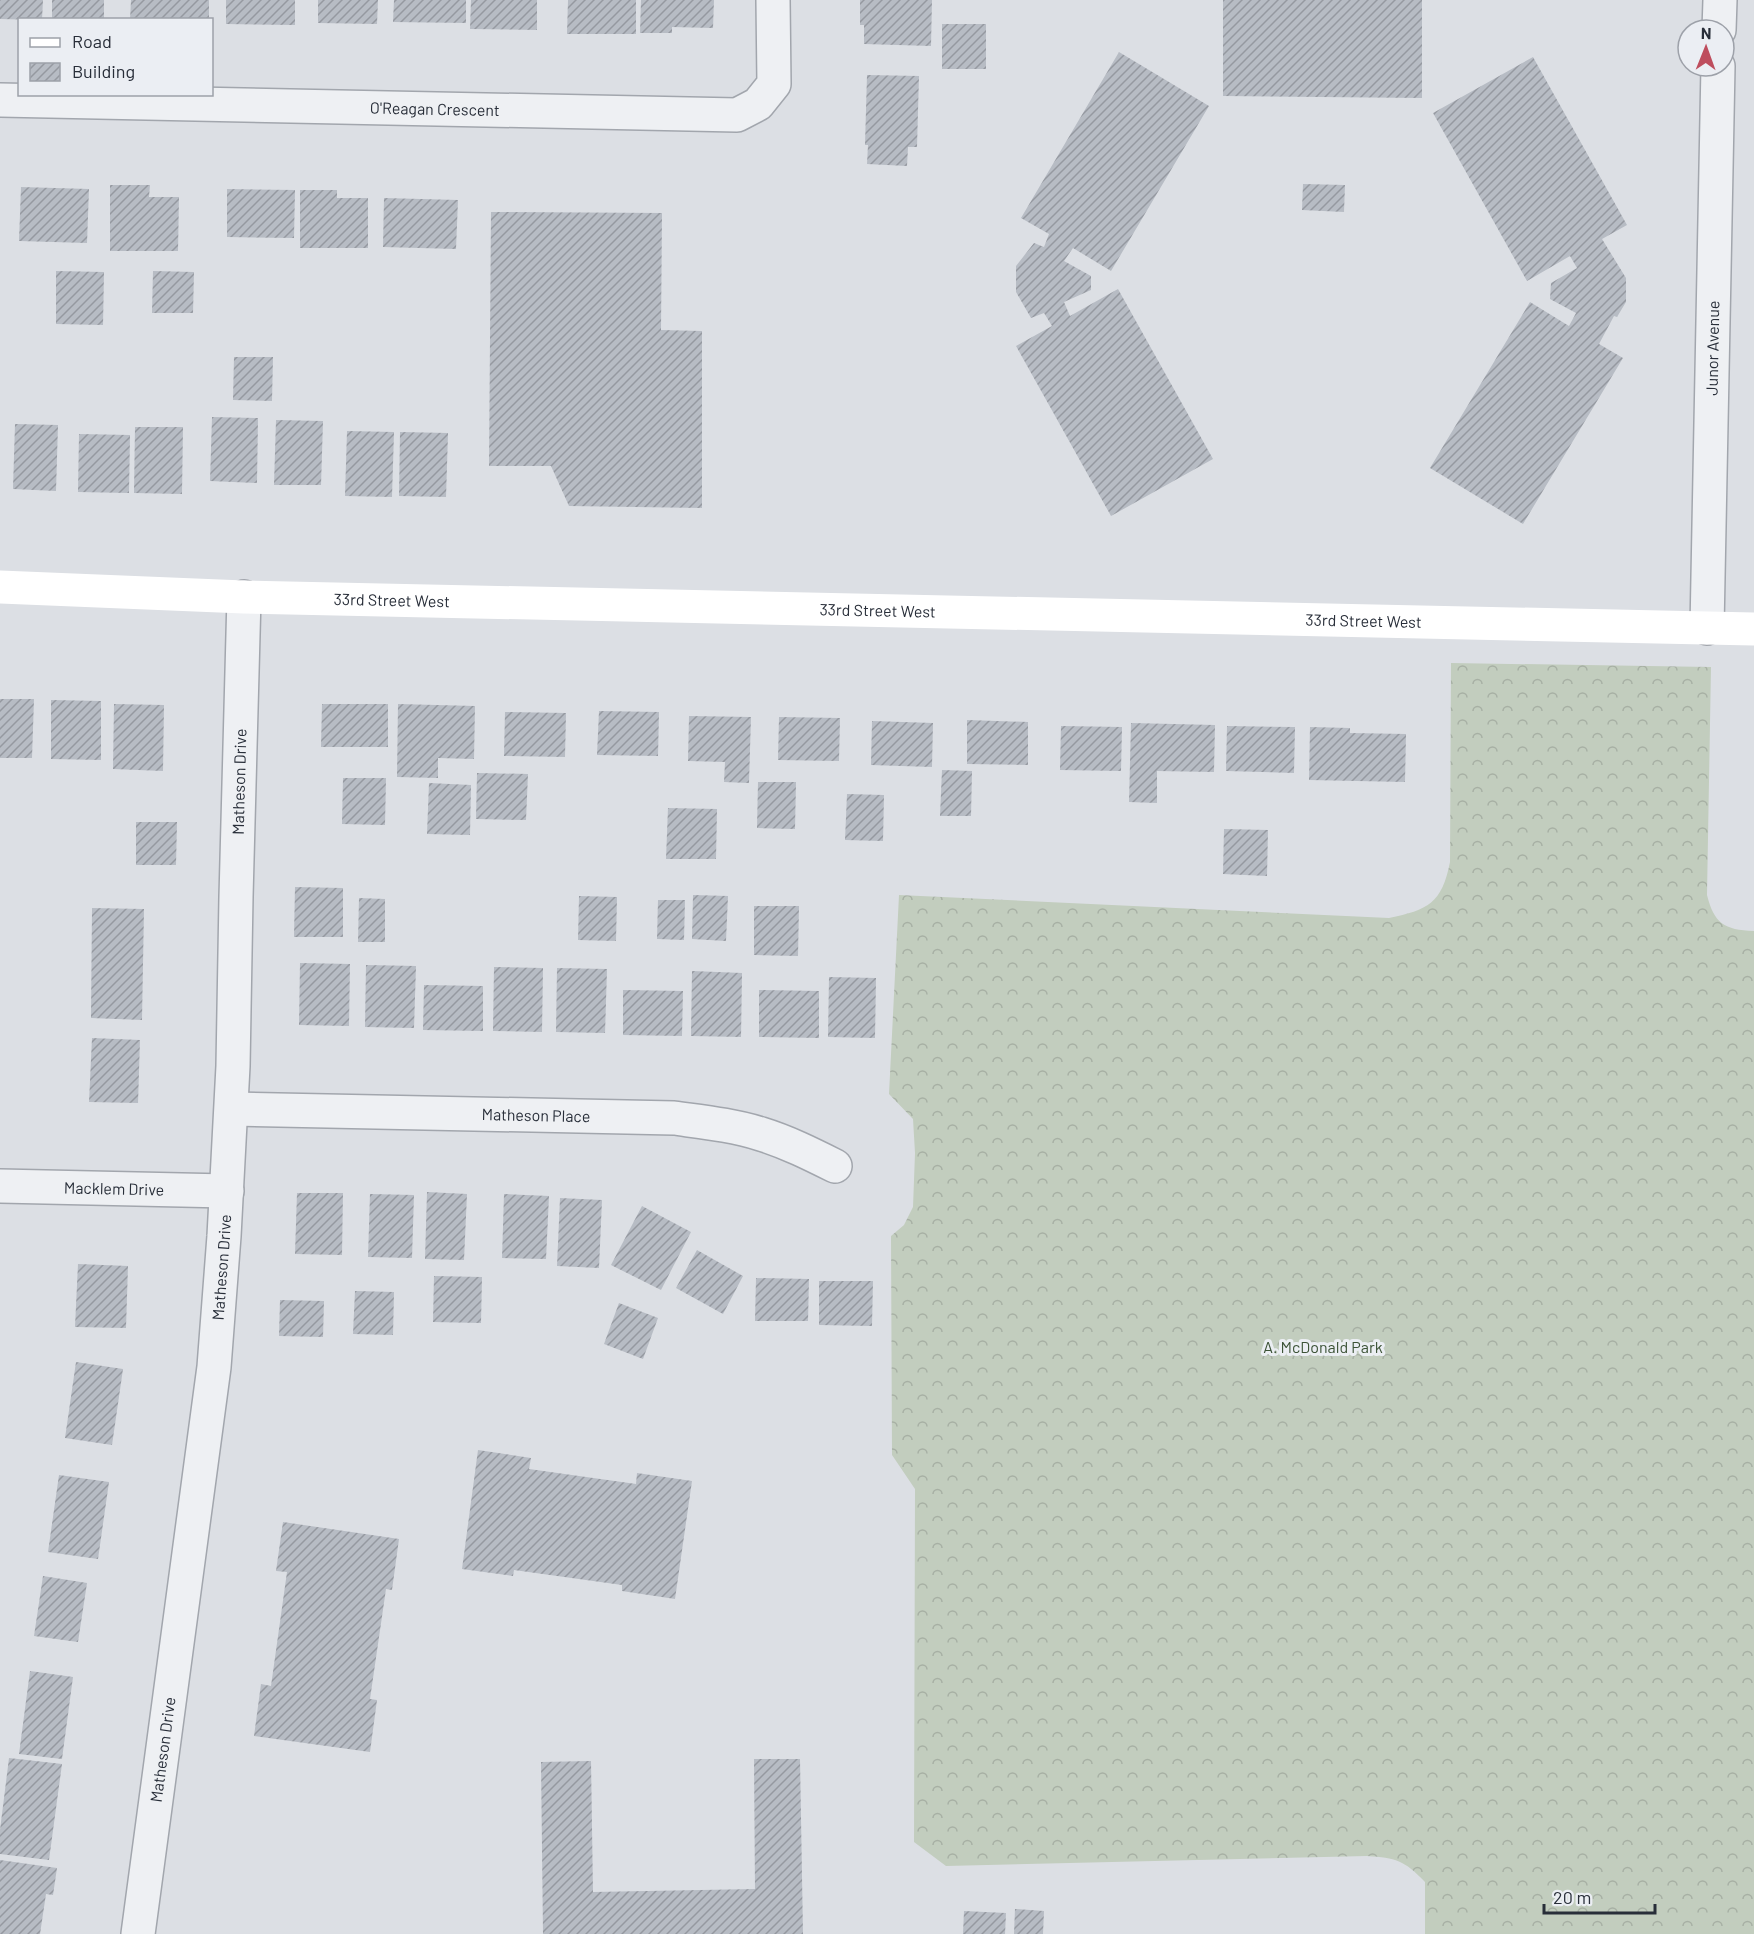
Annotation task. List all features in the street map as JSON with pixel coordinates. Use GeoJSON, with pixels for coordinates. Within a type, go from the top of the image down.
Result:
{"type":"FeatureCollection","features":[{"type":"Feature","properties":{"kind":"main road","name":"33rd Street West"},"geometry":{"type":"LineString","coordinates":[[0,587],[244,597],[1754,628]]}},
{"type":"Feature","properties":{"kind":"street","name":"O'Reagan Crescent"},"geometry":{"type":"LineString","coordinates":[[0,100],[737,115],[758,104],[774,84],[773,0]]}},
{"type":"Feature","properties":{"kind":"street"},"geometry":{"type":"LineString","coordinates":[[1719,18],[1720,0]]}},
{"type":"Feature","properties":{"kind":"street","name":"Junor Avenue"},"geometry":{"type":"LineString","coordinates":[[1707,628],[1718,78]]}},
{"type":"Feature","properties":{"kind":"street","name":"Matheson Drive"},"geometry":{"type":"LineString","coordinates":[[138,1934],[214,1367],[232,1109],[244,597]]}},
{"type":"Feature","properties":{"kind":"street","name":"Matheson Place"},"geometry":{"type":"LineString","coordinates":[[232,1109],[674,1118],[720,1124],[759,1133],[835,1166]]}},
{"type":"Feature","properties":{"kind":"street","name":"Macklem Drive"},"geometry":{"type":"LineString","coordinates":[[0,1186],[227,1191]]}},
{"type":"Feature","properties":{"kind":"green space","name":"A. McDonald Park"},"geometry":{"type":"Polygon","coordinates":[[[1451,663],[1711,667],[1707,895],[1713,912],[1722,923],[1735,929],[1754,931],[1754,1934],[1425,1934],[1425,1882],[1405,1865],[1385,1858],[1367,1856],[946,1866],[914,1842],[915,1489],[892,1455],[891,1236],[904,1225],[913,1207],[915,1153],[913,1119],[889,1094],[899,895],[1389,918],[1414,912],[1423,908],[1437,896],[1443,887],[1450,862],[1451,663]]]}},
{"type":"Feature","properties":{"kind":"building"},"geometry":{"type":"Polygon","coordinates":[[[0,0],[43,0],[42,18],[0,19],[0,0]]]}},
{"type":"Feature","properties":{"kind":"building"},"geometry":{"type":"Polygon","coordinates":[[[52,0],[104,0],[104,18],[52,18],[52,0]]]}},
{"type":"Feature","properties":{"kind":"building"},"geometry":{"type":"Polygon","coordinates":[[[131,0],[209,0],[209,18],[130,18],[131,0]]]}},
{"type":"Feature","properties":{"kind":"building"},"geometry":{"type":"Polygon","coordinates":[[[226,0],[295,0],[295,25],[226,24],[226,0]]]}},
{"type":"Feature","properties":{"kind":"building"},"geometry":{"type":"Polygon","coordinates":[[[318,0],[378,0],[377,24],[318,23],[318,0]]]}},
{"type":"Feature","properties":{"kind":"building"},"geometry":{"type":"Polygon","coordinates":[[[394,0],[466,0],[466,23],[393,22],[394,0]]]}},
{"type":"Feature","properties":{"kind":"building"},"geometry":{"type":"Polygon","coordinates":[[[471,0],[537,0],[537,30],[470,29],[471,0]]]}},
{"type":"Feature","properties":{"kind":"building"},"geometry":{"type":"Polygon","coordinates":[[[568,0],[636,0],[636,34],[567,34],[568,0]]]}},
{"type":"Feature","properties":{"kind":"building"},"geometry":{"type":"Polygon","coordinates":[[[641,0],[714,0],[713,28],[672,27],[672,33],[640,33],[641,0]]]}},
{"type":"Feature","properties":{"kind":"building"},"geometry":{"type":"Polygon","coordinates":[[[860,0],[932,0],[931,46],[864,44],[864,25],[860,25],[860,0]]]}},
{"type":"Feature","properties":{"kind":"building"},"geometry":{"type":"Polygon","coordinates":[[[1223,0],[1422,0],[1422,98],[1223,96],[1223,0]]]}},
{"type":"Feature","properties":{"kind":"building"},"geometry":{"type":"Polygon","coordinates":[[[942,24],[986,24],[986,69],[942,69],[942,24]]]}},
{"type":"Feature","properties":{"kind":"building"},"geometry":{"type":"Polygon","coordinates":[[[1119,52],[1209,106],[1111,271],[1073,248],[1064,261],[1091,276],[1091,290],[1064,302],[1070,316],[1118,289],[1213,459],[1111,516],[1016,346],[1052,326],[1044,313],[1031,318],[1016,292],[1016,266],[1034,243],[1044,247],[1049,234],[1021,218],[1119,52]]]}},
{"type":"Feature","properties":{"kind":"building"},"geometry":{"type":"Polygon","coordinates":[[[1533,57],[1627,225],[1602,239],[1626,278],[1626,302],[1617,317],[1614,316],[1599,344],[1623,358],[1523,524],[1430,468],[1530,302],[1569,326],[1576,313],[1550,299],[1551,283],[1577,268],[1570,256],[1527,281],[1433,113],[1533,57]]]}},
{"type":"Feature","properties":{"kind":"building"},"geometry":{"type":"Polygon","coordinates":[[[867,75],[919,76],[917,147],[908,147],[907,166],[867,164],[868,145],[865,145],[867,75]]]}},
{"type":"Feature","properties":{"kind":"building"},"geometry":{"type":"Polygon","coordinates":[[[1303,184],[1345,185],[1344,212],[1302,210],[1303,184]]]}},
{"type":"Feature","properties":{"kind":"building"},"geometry":{"type":"Polygon","coordinates":[[[110,185],[150,185],[149,197],[179,197],[178,251],[110,251],[110,185]]]}},
{"type":"Feature","properties":{"kind":"building"},"geometry":{"type":"Polygon","coordinates":[[[21,187],[89,189],[87,243],[19,241],[21,187]]]}},
{"type":"Feature","properties":{"kind":"building"},"geometry":{"type":"Polygon","coordinates":[[[227,189],[295,190],[294,238],[227,237],[227,189]]]}},
{"type":"Feature","properties":{"kind":"building"},"geometry":{"type":"Polygon","coordinates":[[[300,190],[337,190],[337,198],[368,198],[368,248],[300,248],[300,190]]]}},
{"type":"Feature","properties":{"kind":"building"},"geometry":{"type":"Polygon","coordinates":[[[384,198],[458,200],[456,249],[383,247],[384,198]]]}},
{"type":"Feature","properties":{"kind":"building"},"geometry":{"type":"Polygon","coordinates":[[[491,212],[662,213],[661,330],[702,331],[702,508],[569,506],[551,466],[489,466],[491,212]]]}},
{"type":"Feature","properties":{"kind":"building"},"geometry":{"type":"Polygon","coordinates":[[[56,271],[104,272],[103,325],[56,324],[56,271]]]}},
{"type":"Feature","properties":{"kind":"building"},"geometry":{"type":"Polygon","coordinates":[[[153,271],[194,272],[193,313],[152,313],[153,271]]]}},
{"type":"Feature","properties":{"kind":"building"},"geometry":{"type":"Polygon","coordinates":[[[234,357],[273,357],[272,401],[233,400],[234,357]]]}},
{"type":"Feature","properties":{"kind":"building"},"geometry":{"type":"Polygon","coordinates":[[[212,417],[258,418],[257,483],[210,481],[212,417]]]}},
{"type":"Feature","properties":{"kind":"building"},"geometry":{"type":"Polygon","coordinates":[[[276,420],[323,421],[321,485],[274,485],[276,420]]]}},
{"type":"Feature","properties":{"kind":"building"},"geometry":{"type":"Polygon","coordinates":[[[15,424],[58,425],[56,491],[13,489],[15,424]]]}},
{"type":"Feature","properties":{"kind":"building"},"geometry":{"type":"Polygon","coordinates":[[[135,427],[183,427],[182,494],[134,493],[135,427]]]}},
{"type":"Feature","properties":{"kind":"building"},"geometry":{"type":"Polygon","coordinates":[[[347,431],[394,432],[392,497],[345,496],[347,431]]]}},
{"type":"Feature","properties":{"kind":"building"},"geometry":{"type":"Polygon","coordinates":[[[400,432],[448,433],[446,497],[399,496],[400,432]]]}},
{"type":"Feature","properties":{"kind":"building"},"geometry":{"type":"Polygon","coordinates":[[[79,434],[130,435],[129,493],[78,492],[79,434]]]}},
{"type":"Feature","properties":{"kind":"building"},"geometry":{"type":"Polygon","coordinates":[[[0,699],[34,699],[32,758],[0,758],[0,699]]]}},
{"type":"Feature","properties":{"kind":"building"},"geometry":{"type":"Polygon","coordinates":[[[51,700],[101,701],[101,760],[51,759],[51,700]]]}},
{"type":"Feature","properties":{"kind":"building"},"geometry":{"type":"Polygon","coordinates":[[[114,704],[164,705],[163,771],[113,769],[114,704]]]}},
{"type":"Feature","properties":{"kind":"building"},"geometry":{"type":"Polygon","coordinates":[[[322,704],[388,704],[388,747],[321,747],[322,704]]]}},
{"type":"Feature","properties":{"kind":"building"},"geometry":{"type":"Polygon","coordinates":[[[398,704],[475,706],[474,759],[438,758],[438,778],[397,777],[398,704]]]}},
{"type":"Feature","properties":{"kind":"building"},"geometry":{"type":"Polygon","coordinates":[[[599,711],[659,712],[658,756],[597,755],[599,711]]]}},
{"type":"Feature","properties":{"kind":"building"},"geometry":{"type":"Polygon","coordinates":[[[505,712],[566,713],[565,757],[504,756],[505,712]]]}},
{"type":"Feature","properties":{"kind":"building"},"geometry":{"type":"Polygon","coordinates":[[[689,716],[751,717],[749,783],[724,782],[725,762],[688,761],[689,716]]]}},
{"type":"Feature","properties":{"kind":"building"},"geometry":{"type":"Polygon","coordinates":[[[779,717],[840,718],[839,761],[778,760],[779,717]]]}},
{"type":"Feature","properties":{"kind":"building"},"geometry":{"type":"Polygon","coordinates":[[[967,720],[1028,722],[1028,765],[967,764],[967,720]]]}},
{"type":"Feature","properties":{"kind":"building"},"geometry":{"type":"Polygon","coordinates":[[[872,721],[933,723],[932,767],[871,765],[872,721]]]}},
{"type":"Feature","properties":{"kind":"building"},"geometry":{"type":"Polygon","coordinates":[[[1131,723],[1215,725],[1214,772],[1157,771],[1157,803],[1129,802],[1131,723]]]}},
{"type":"Feature","properties":{"kind":"building"},"geometry":{"type":"Polygon","coordinates":[[[1061,726],[1122,727],[1121,771],[1060,770],[1061,726]]]}},
{"type":"Feature","properties":{"kind":"building"},"geometry":{"type":"Polygon","coordinates":[[[1227,726],[1295,727],[1294,773],[1226,771],[1227,726]]]}},
{"type":"Feature","properties":{"kind":"building"},"geometry":{"type":"Polygon","coordinates":[[[1310,727],[1350,728],[1350,733],[1406,734],[1405,782],[1309,780],[1310,727]]]}},
{"type":"Feature","properties":{"kind":"building"},"geometry":{"type":"Polygon","coordinates":[[[942,770],[972,771],[971,816],[940,816],[942,770]]]}},
{"type":"Feature","properties":{"kind":"building"},"geometry":{"type":"Polygon","coordinates":[[[477,773],[528,774],[526,820],[476,819],[477,773]]]}},
{"type":"Feature","properties":{"kind":"building"},"geometry":{"type":"Polygon","coordinates":[[[343,778],[386,778],[385,825],[342,824],[343,778]]]}},
{"type":"Feature","properties":{"kind":"building"},"geometry":{"type":"Polygon","coordinates":[[[758,782],[796,782],[795,829],[757,828],[758,782]]]}},
{"type":"Feature","properties":{"kind":"building"},"geometry":{"type":"Polygon","coordinates":[[[429,783],[471,785],[470,835],[427,834],[429,783]]]}},
{"type":"Feature","properties":{"kind":"building"},"geometry":{"type":"Polygon","coordinates":[[[847,794],[884,795],[883,841],[845,840],[847,794]]]}},
{"type":"Feature","properties":{"kind":"building"},"geometry":{"type":"Polygon","coordinates":[[[668,808],[717,809],[716,859],[666,859],[668,808]]]}},
{"type":"Feature","properties":{"kind":"building"},"geometry":{"type":"Polygon","coordinates":[[[136,822],[177,822],[176,865],[136,865],[136,822]]]}},
{"type":"Feature","properties":{"kind":"building"},"geometry":{"type":"Polygon","coordinates":[[[1224,829],[1268,830],[1267,876],[1223,874],[1224,829]]]}},
{"type":"Feature","properties":{"kind":"building"},"geometry":{"type":"Polygon","coordinates":[[[295,887],[343,888],[343,937],[294,937],[295,887]]]}},
{"type":"Feature","properties":{"kind":"building"},"geometry":{"type":"Polygon","coordinates":[[[693,895],[728,896],[726,941],[692,939],[693,895]]]}},
{"type":"Feature","properties":{"kind":"building"},"geometry":{"type":"Polygon","coordinates":[[[579,896],[617,897],[616,941],[578,940],[579,896]]]}},
{"type":"Feature","properties":{"kind":"building"},"geometry":{"type":"Polygon","coordinates":[[[359,898],[385,899],[385,942],[358,942],[359,898]]]}},
{"type":"Feature","properties":{"kind":"building"},"geometry":{"type":"Polygon","coordinates":[[[658,900],[685,900],[684,940],[657,939],[658,900]]]}},
{"type":"Feature","properties":{"kind":"building"},"geometry":{"type":"Polygon","coordinates":[[[754,906],[799,906],[798,956],[754,955],[754,906]]]}},
{"type":"Feature","properties":{"kind":"building"},"geometry":{"type":"Polygon","coordinates":[[[92,908],[144,909],[142,1020],[91,1018],[92,908]]]}},
{"type":"Feature","properties":{"kind":"building"},"geometry":{"type":"Polygon","coordinates":[[[300,963],[350,964],[349,1026],[299,1025],[300,963]]]}},
{"type":"Feature","properties":{"kind":"building"},"geometry":{"type":"Polygon","coordinates":[[[366,965],[416,966],[414,1028],[365,1027],[366,965]]]}},
{"type":"Feature","properties":{"kind":"building"},"geometry":{"type":"Polygon","coordinates":[[[494,967],[543,968],[542,1032],[493,1031],[494,967]]]}},
{"type":"Feature","properties":{"kind":"building"},"geometry":{"type":"Polygon","coordinates":[[[557,968],[607,969],[605,1033],[556,1032],[557,968]]]}},
{"type":"Feature","properties":{"kind":"building"},"geometry":{"type":"Polygon","coordinates":[[[692,971],[742,973],[741,1037],[691,1036],[692,971]]]}},
{"type":"Feature","properties":{"kind":"building"},"geometry":{"type":"Polygon","coordinates":[[[829,977],[876,978],[875,1038],[828,1037],[829,977]]]}},
{"type":"Feature","properties":{"kind":"building"},"geometry":{"type":"Polygon","coordinates":[[[424,985],[483,986],[483,1031],[423,1030],[424,985]]]}},
{"type":"Feature","properties":{"kind":"building"},"geometry":{"type":"Polygon","coordinates":[[[623,990],[683,991],[682,1036],[623,1035],[623,990]]]}},
{"type":"Feature","properties":{"kind":"building"},"geometry":{"type":"Polygon","coordinates":[[[759,990],[819,991],[819,1038],[759,1037],[759,990]]]}},
{"type":"Feature","properties":{"kind":"building"},"geometry":{"type":"Polygon","coordinates":[[[92,1038],[140,1040],[138,1103],[89,1102],[92,1038]]]}},
{"type":"Feature","properties":{"kind":"building"},"geometry":{"type":"Polygon","coordinates":[[[427,1192],[467,1194],[464,1260],[425,1259],[427,1192]]]}},
{"type":"Feature","properties":{"kind":"building"},"geometry":{"type":"Polygon","coordinates":[[[297,1193],[343,1193],[342,1255],[295,1254],[297,1193]]]}},
{"type":"Feature","properties":{"kind":"building"},"geometry":{"type":"Polygon","coordinates":[[[370,1194],[414,1195],[412,1258],[368,1257],[370,1194]]]}},
{"type":"Feature","properties":{"kind":"building"},"geometry":{"type":"Polygon","coordinates":[[[504,1194],[549,1196],[546,1259],[502,1258],[504,1194]]]}},
{"type":"Feature","properties":{"kind":"building"},"geometry":{"type":"Polygon","coordinates":[[[560,1198],[602,1200],[599,1268],[557,1266],[560,1198]]]}},
{"type":"Feature","properties":{"kind":"building"},"geometry":{"type":"Polygon","coordinates":[[[642,1206],[691,1232],[661,1290],[611,1265],[642,1206]]]}},
{"type":"Feature","properties":{"kind":"building"},"geometry":{"type":"Polygon","coordinates":[[[697,1250],[743,1276],[723,1314],[676,1288],[697,1250]]]}},
{"type":"Feature","properties":{"kind":"building"},"geometry":{"type":"Polygon","coordinates":[[[78,1264],[128,1266],[126,1328],[75,1327],[78,1264]]]}},
{"type":"Feature","properties":{"kind":"building"},"geometry":{"type":"Polygon","coordinates":[[[434,1276],[482,1277],[481,1323],[433,1322],[434,1276]]]}},
{"type":"Feature","properties":{"kind":"building"},"geometry":{"type":"Polygon","coordinates":[[[756,1278],[809,1279],[808,1321],[755,1321],[756,1278]]]}},
{"type":"Feature","properties":{"kind":"building"},"geometry":{"type":"Polygon","coordinates":[[[819,1281],[873,1281],[872,1326],[819,1325],[819,1281]]]}},
{"type":"Feature","properties":{"kind":"building"},"geometry":{"type":"Polygon","coordinates":[[[355,1291],[394,1292],[393,1335],[353,1334],[355,1291]]]}},
{"type":"Feature","properties":{"kind":"building"},"geometry":{"type":"Polygon","coordinates":[[[280,1300],[324,1301],[323,1337],[279,1336],[280,1300]]]}},
{"type":"Feature","properties":{"kind":"building"},"geometry":{"type":"Polygon","coordinates":[[[619,1303],[658,1318],[643,1359],[604,1344],[619,1303]]]}},
{"type":"Feature","properties":{"kind":"building"},"geometry":{"type":"Polygon","coordinates":[[[76,1362],[123,1369],[112,1445],[65,1438],[76,1362]]]}},
{"type":"Feature","properties":{"kind":"building"},"geometry":{"type":"Polygon","coordinates":[[[478,1450],[531,1458],[529,1469],[636,1484],[637,1473],[692,1481],[675,1599],[622,1591],[622,1585],[514,1570],[513,1576],[462,1569],[478,1450]]]}},
{"type":"Feature","properties":{"kind":"building"},"geometry":{"type":"Polygon","coordinates":[[[59,1475],[109,1482],[98,1559],[48,1552],[59,1475]]]}},
{"type":"Feature","properties":{"kind":"building"},"geometry":{"type":"Polygon","coordinates":[[[283,1522],[399,1539],[392,1590],[386,1589],[370,1699],[377,1700],[370,1752],[254,1736],[261,1684],[271,1686],[287,1572],[276,1571],[283,1522]]]}},
{"type":"Feature","properties":{"kind":"building"},"geometry":{"type":"Polygon","coordinates":[[[43,1576],[87,1583],[78,1642],[34,1636],[43,1576]]]}},
{"type":"Feature","properties":{"kind":"building"},"geometry":{"type":"Polygon","coordinates":[[[30,1671],[73,1677],[62,1759],[19,1754],[30,1671]]]}},
{"type":"Feature","properties":{"kind":"building"},"geometry":{"type":"Polygon","coordinates":[[[9,1758],[62,1764],[49,1860],[0,1854],[0,1830],[9,1758]]]}},
{"type":"Feature","properties":{"kind":"building"},"geometry":{"type":"Polygon","coordinates":[[[754,1759],[800,1759],[803,1934],[543,1934],[541,1762],[591,1761],[593,1892],[755,1889],[754,1759]]]}},
{"type":"Feature","properties":{"kind":"building"},"geometry":{"type":"Polygon","coordinates":[[[0,1860],[57,1868],[53,1895],[46,1894],[40,1934],[0,1934],[0,1860]]]}},
{"type":"Feature","properties":{"kind":"building"},"geometry":{"type":"Polygon","coordinates":[[[1015,1909],[1044,1911],[1043,1934],[1014,1934],[1015,1909]]]}},
{"type":"Feature","properties":{"kind":"building"},"geometry":{"type":"Polygon","coordinates":[[[964,1911],[1006,1913],[1005,1934],[963,1934],[964,1911]]]}}]}
